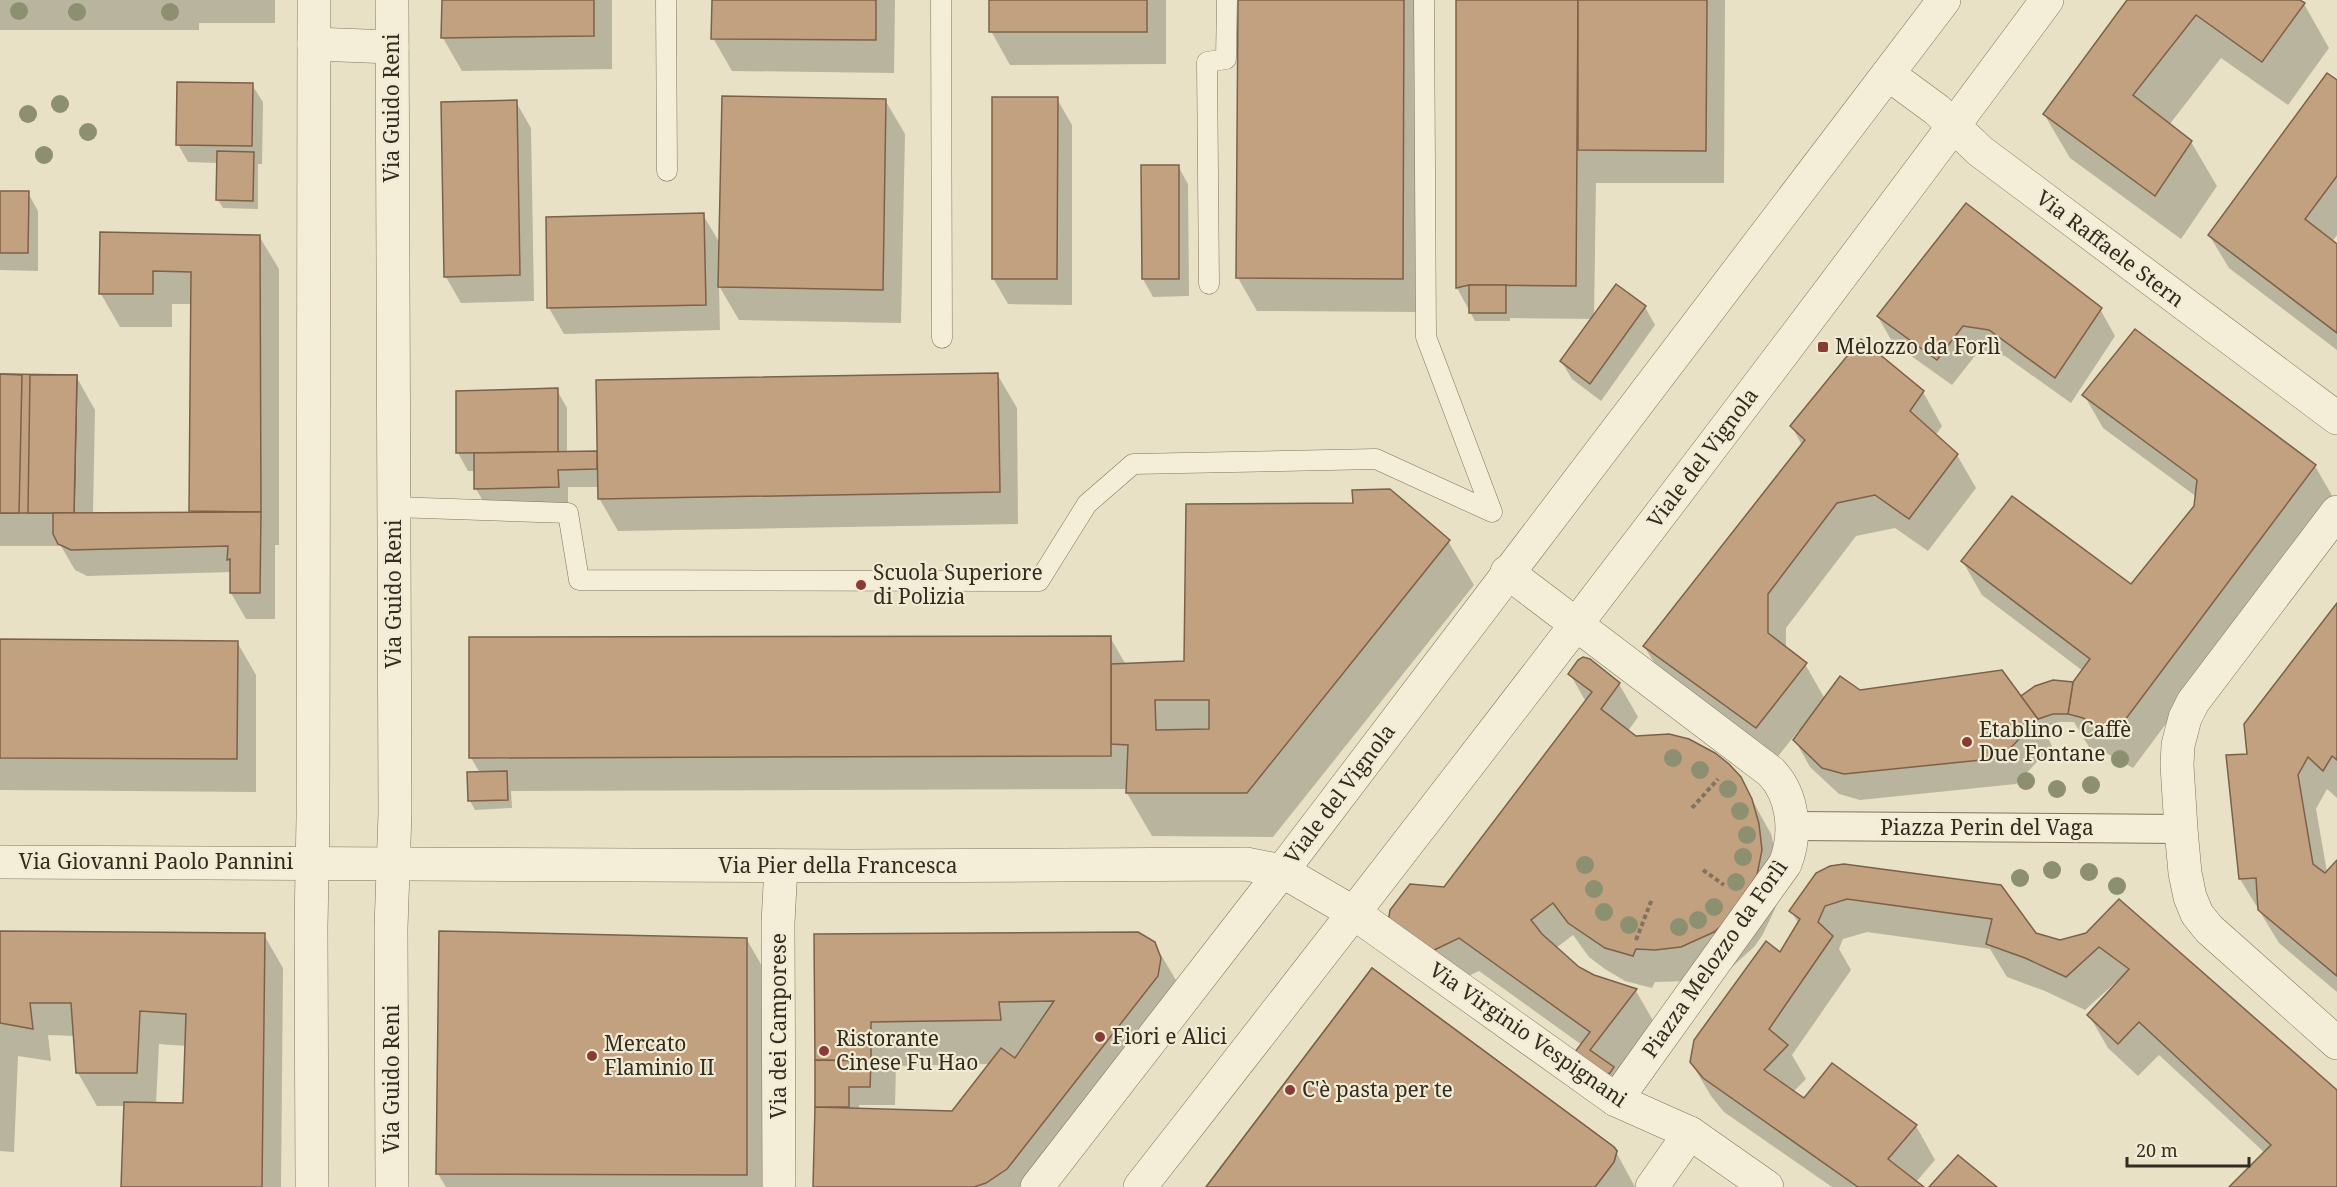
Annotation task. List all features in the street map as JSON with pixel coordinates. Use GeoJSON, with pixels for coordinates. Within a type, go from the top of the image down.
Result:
{"type":"FeatureCollection","features":[{"type":"Feature","properties":{"kind":"street"},"geometry":{"type":"LineString","coordinates":[[312,1187],[310,927],[313,863],[314,0]]}},
{"type":"Feature","properties":{"kind":"street","name":"Via Guido Reni"},"geometry":{"type":"LineString","coordinates":[[392,0],[394,507],[392,1187]]}},
{"type":"Feature","properties":{"kind":"street","name":"Viale del Vignola"},"geometry":{"type":"LineString","coordinates":[[1037,1187],[1282,871],[1944,0]]}},
{"type":"Feature","properties":{"kind":"street","name":"Viale del Vignola"},"geometry":{"type":"LineString","coordinates":[[1140,1187],[1577,625],[1953,128],[2047,0]]}},
{"type":"Feature","properties":{"kind":"street"},"geometry":{"type":"LineString","coordinates":[[314,44],[392,47]]}},
{"type":"Feature","properties":{"kind":"street","name":"Via Raffaele Stern"},"geometry":{"type":"LineString","coordinates":[[1888,74],[1937,110],[1953,128],[1990,158],[2337,418]]}},
{"type":"Feature","properties":{"kind":"street"},"geometry":{"type":"LineString","coordinates":[[2337,512],[2193,702],[2185,718],[2177,755],[2187,885],[2192,903],[2200,918],[2209,929],[2337,1043]]}},
{"type":"Feature","properties":{"kind":"street","name":"Piazza Melozzo da Forlì"},"geometry":{"type":"LineString","coordinates":[[1507,572],[1771,772],[1782,787],[1791,812],[1793,826],[1785,864],[1616,1100]]}},
{"type":"Feature","properties":{"kind":"street","name":"Piazza Perin del Vaga"},"geometry":{"type":"LineString","coordinates":[[1793,826],[2181,829]]}},
{"type":"Feature","properties":{"kind":"street","name":"Via Giovanni Paolo Pannini"},"geometry":{"type":"LineString","coordinates":[[0,862],[394,864]]}},
{"type":"Feature","properties":{"kind":"street","name":"Via Pier della Francesca"},"geometry":{"type":"LineString","coordinates":[[394,864],[781,866],[1246,864],[1282,871]]}},
{"type":"Feature","properties":{"kind":"street","name":"Via dei Camporese"},"geometry":{"type":"LineString","coordinates":[[779,1187],[778,923],[781,866]]}},
{"type":"Feature","properties":{"kind":"street","name":"Viale del Vignola"},"geometry":{"type":"LineString","coordinates":[[1282,871],[1354,914]]}},
{"type":"Feature","properties":{"kind":"street","name":"Via Virginio Vespignani"},"geometry":{"type":"LineString","coordinates":[[1354,914],[1616,1100],[1690,1133],[1767,1187]]}},
{"type":"Feature","properties":{"kind":"street"},"geometry":{"type":"LineString","coordinates":[[1652,1187],[1690,1133]]}},
{"type":"Feature","properties":{"kind":"lane"},"geometry":{"type":"LineString","coordinates":[[666,0],[667,171]]}},
{"type":"Feature","properties":{"kind":"lane"},"geometry":{"type":"LineString","coordinates":[[941,0],[942,338]]}},
{"type":"Feature","properties":{"kind":"lane"},"geometry":{"type":"LineString","coordinates":[[1209,284],[1208,62],[1226,59],[1227,0]]}},
{"type":"Feature","properties":{"kind":"lane"},"geometry":{"type":"LineString","coordinates":[[394,507],[568,513],[579,580],[1039,581],[1086,504],[1133,464],[1376,459],[1492,512],[1426,337],[1424,0]]}},
{"type":"Feature","properties":{"kind":"path"},"geometry":{"type":"LineString","coordinates":[[1692,808],[1722,774]]}},
{"type":"Feature","properties":{"kind":"path"},"geometry":{"type":"LineString","coordinates":[[1635,940],[1652,899]]}},
{"type":"Feature","properties":{"kind":"building"},"geometry":{"type":"Polygon","coordinates":[[[442,0],[594,0],[594,36],[441,38],[442,0]]]}},
{"type":"Feature","properties":{"kind":"building"},"geometry":{"type":"Polygon","coordinates":[[[712,0],[876,0],[876,40],[711,39],[712,0]]]}},
{"type":"Feature","properties":{"kind":"building"},"geometry":{"type":"Polygon","coordinates":[[[989,0],[1147,0],[1147,32],[989,32],[989,0]]]}},
{"type":"Feature","properties":{"kind":"building"},"geometry":{"type":"Polygon","coordinates":[[[1238,0],[1404,0],[1403,279],[1236,278],[1238,0]]]}},
{"type":"Feature","properties":{"kind":"building"},"geometry":{"type":"Polygon","coordinates":[[[1456,0],[1578,0],[1576,286],[1469,285],[1456,288],[1456,0]]]}},
{"type":"Feature","properties":{"kind":"building"},"geometry":{"type":"Polygon","coordinates":[[[1578,0],[1707,0],[1706,151],[1578,150],[1578,0]]]}},
{"type":"Feature","properties":{"kind":"building"},"geometry":{"type":"Polygon","coordinates":[[[2127,0],[2300,0],[2305,3],[2262,62],[2196,15],[2133,95],[2192,141],[2155,196],[2043,114],[2127,0]]]}},
{"type":"Feature","properties":{"kind":"building"},"geometry":{"type":"Polygon","coordinates":[[[2327,73],[2337,80],[2337,176],[2305,219],[2337,244],[2337,333],[2208,235],[2327,73]]]}},
{"type":"Feature","properties":{"kind":"building"},"geometry":{"type":"Polygon","coordinates":[[[177,82],[253,83],[252,146],[176,145],[177,82]]]}},
{"type":"Feature","properties":{"kind":"building"},"geometry":{"type":"Polygon","coordinates":[[[722,96],[886,99],[883,290],[718,287],[722,96]]]}},
{"type":"Feature","properties":{"kind":"building"},"geometry":{"type":"Polygon","coordinates":[[[992,97],[1058,97],[1057,279],[992,279],[992,97]]]}},
{"type":"Feature","properties":{"kind":"building"},"geometry":{"type":"Polygon","coordinates":[[[517,100],[520,275],[444,277],[441,102],[517,100]]]}},
{"type":"Feature","properties":{"kind":"building"},"geometry":{"type":"Polygon","coordinates":[[[217,151],[254,152],[253,201],[216,200],[217,151]]]}},
{"type":"Feature","properties":{"kind":"building"},"geometry":{"type":"Polygon","coordinates":[[[1141,165],[1179,165],[1179,279],[1142,279],[1141,165]]]}},
{"type":"Feature","properties":{"kind":"building"},"geometry":{"type":"Polygon","coordinates":[[[0,191],[29,191],[28,253],[0,253],[0,191]]]}},
{"type":"Feature","properties":{"kind":"building"},"geometry":{"type":"Polygon","coordinates":[[[1966,203],[2102,308],[2055,378],[1989,330],[1963,326],[1937,360],[1877,316],[1966,203]]]}},
{"type":"Feature","properties":{"kind":"building"},"geometry":{"type":"Polygon","coordinates":[[[704,213],[706,305],[547,308],[546,217],[704,213]]]}},
{"type":"Feature","properties":{"kind":"building"},"geometry":{"type":"Polygon","coordinates":[[[100,232],[260,235],[261,512],[189,511],[191,272],[153,271],[153,294],[99,294],[100,232]]]}},
{"type":"Feature","properties":{"kind":"building"},"geometry":{"type":"Polygon","coordinates":[[[1616,284],[1646,306],[1590,384],[1560,361],[1616,284]]]}},
{"type":"Feature","properties":{"kind":"building"},"geometry":{"type":"Polygon","coordinates":[[[1469,285],[1506,285],[1506,313],[1469,313],[1469,285]]]}},
{"type":"Feature","properties":{"kind":"building"},"geometry":{"type":"Polygon","coordinates":[[[2135,329],[2316,465],[2113,736],[2083,718],[2068,714],[2073,682],[2090,659],[1961,561],[2012,496],[2131,584],[2194,506],[2197,480],[2082,395],[2135,329]]]}},
{"type":"Feature","properties":{"kind":"building"},"geometry":{"type":"Polygon","coordinates":[[[1861,339],[1924,391],[1910,411],[1958,454],[1909,519],[1875,495],[1837,503],[1768,594],[1768,633],[1807,663],[1756,728],[1643,646],[1805,440],[1790,426],[1861,339]]]}},
{"type":"Feature","properties":{"kind":"building"},"geometry":{"type":"Polygon","coordinates":[[[998,373],[1000,492],[598,499],[596,380],[998,373]]]}},
{"type":"Feature","properties":{"kind":"building"},"geometry":{"type":"Polygon","coordinates":[[[0,374],[77,375],[74,513],[0,513],[0,374]]]}},
{"type":"Feature","properties":{"kind":"building"},"geometry":{"type":"Polygon","coordinates":[[[0,374],[22,375],[19,513],[0,513],[0,374]]]}},
{"type":"Feature","properties":{"kind":"building"},"geometry":{"type":"Polygon","coordinates":[[[30,375],[77,375],[74,513],[28,513],[30,375]]]}},
{"type":"Feature","properties":{"kind":"building"},"geometry":{"type":"Polygon","coordinates":[[[558,388],[558,452],[456,453],[456,391],[558,388]]]}},
{"type":"Feature","properties":{"kind":"building"},"geometry":{"type":"Polygon","coordinates":[[[597,451],[597,469],[558,470],[559,487],[474,489],[474,453],[597,451]]]}},
{"type":"Feature","properties":{"kind":"building"},"geometry":{"type":"Polygon","coordinates":[[[1390,489],[1450,540],[1247,793],[1126,793],[1128,745],[1111,744],[1111,664],[1184,661],[1186,504],[1353,503],[1352,490],[1390,489]],[[1155,700],[1156,730],[1209,729],[1209,700],[1155,700]]]}},
{"type":"Feature","properties":{"kind":"building"},"geometry":{"type":"Polygon","coordinates":[[[261,512],[260,593],[230,593],[228,546],[71,550],[58,544],[53,534],[53,513],[261,512]]]}},
{"type":"Feature","properties":{"kind":"building"},"geometry":{"type":"Polygon","coordinates":[[[2337,603],[2337,760],[2332,756],[2323,771],[2308,757],[2298,775],[2313,864],[2325,873],[2337,860],[2337,976],[2258,910],[2256,878],[2239,879],[2226,755],[2247,754],[2244,724],[2337,603]]]}},
{"type":"Feature","properties":{"kind":"building"},"geometry":{"type":"Polygon","coordinates":[[[1111,636],[1111,756],[469,758],[469,637],[1111,636]]]}},
{"type":"Feature","properties":{"kind":"building"},"geometry":{"type":"Polygon","coordinates":[[[0,639],[238,641],[237,759],[0,758],[0,639]]]}},
{"type":"Feature","properties":{"kind":"building"},"geometry":{"type":"Polygon","coordinates":[[[1583,657],[1590,659],[1620,683],[1601,709],[1636,736],[1669,734],[1689,739],[1715,753],[1729,764],[1741,777],[1752,799],[1759,824],[1762,850],[1757,875],[1728,920],[1714,932],[1681,947],[1655,950],[1636,949],[1633,956],[1605,948],[1568,923],[1553,903],[1531,920],[1542,934],[1579,967],[1594,975],[1637,989],[1590,1050],[1614,1067],[1605,1076],[1572,1056],[1590,1032],[1459,938],[1428,953],[1388,922],[1390,910],[1410,884],[1444,887],[1592,692],[1568,674],[1583,657]]]}},
{"type":"Feature","properties":{"kind":"building"},"geometry":{"type":"Polygon","coordinates":[[[2002,670],[2038,719],[2001,758],[1844,774],[1822,768],[1793,740],[1840,676],[1860,690],[2002,670]]]}},
{"type":"Feature","properties":{"kind":"building"},"geometry":{"type":"Polygon","coordinates":[[[2053,680],[2073,682],[2068,714],[2053,714],[2038,719],[2021,696],[2035,686],[2053,680]]]}},
{"type":"Feature","properties":{"kind":"building"},"geometry":{"type":"Polygon","coordinates":[[[507,771],[508,800],[468,801],[467,772],[507,771]]]}},
{"type":"Feature","properties":{"kind":"building"},"geometry":{"type":"Polygon","coordinates":[[[1844,864],[2001,885],[2036,933],[2060,940],[2086,933],[2119,899],[2337,1090],[2337,1187],[2229,1187],[2271,1145],[2139,1022],[2118,1044],[2087,1015],[2129,969],[2099,947],[2066,977],[2025,958],[1986,944],[1992,919],[1847,899],[1825,906],[1818,922],[1833,936],[1769,1029],[1788,1045],[1764,1070],[1804,1098],[1832,1063],[1917,1125],[1888,1159],[1924,1187],[1858,1187],[1703,1078],[1690,1062],[1694,1040],[1766,941],[1780,952],[1800,919],[1789,911],[1816,873],[1830,866],[1844,864]]]}},
{"type":"Feature","properties":{"kind":"building"},"geometry":{"type":"Polygon","coordinates":[[[0,931],[265,933],[262,1187],[121,1187],[124,1102],[183,1103],[186,1014],[140,1011],[137,1073],[76,1073],[71,1003],[30,1003],[33,1029],[0,1023],[0,931]]]}},
{"type":"Feature","properties":{"kind":"building","name":"Mercato Flaminio II"},"geometry":{"type":"Polygon","coordinates":[[[439,931],[747,938],[747,1175],[436,1174],[439,931]]]}},
{"type":"Feature","properties":{"kind":"building"},"geometry":{"type":"Polygon","coordinates":[[[1138,932],[1155,942],[1161,958],[1158,976],[1007,1169],[986,1183],[974,1187],[813,1187],[815,1107],[952,1111],[1001,1048],[1015,1058],[1054,1001],[999,1002],[1001,1020],[871,1022],[871,1061],[815,1060],[814,934],[1138,932]]]}},
{"type":"Feature","properties":{"kind":"building"},"geometry":{"type":"Polygon","coordinates":[[[1372,968],[1614,1147],[1617,1151],[1614,1162],[1595,1187],[1500,1187],[1511,1172],[1383,1082],[1306,1187],[1206,1187],[1372,968]]]}},
{"type":"Feature","properties":{"kind":"building"},"geometry":{"type":"Polygon","coordinates":[[[1372,968],[1614,1147],[1617,1151],[1614,1162],[1595,1187],[1206,1187],[1372,968]]]}},
{"type":"Feature","properties":{"kind":"building"},"geometry":{"type":"Polygon","coordinates":[[[815,1060],[871,1061],[870,1087],[849,1087],[849,1107],[815,1107],[815,1060]]]}},
{"type":"Feature","properties":{"kind":"building"},"geometry":{"type":"Polygon","coordinates":[[[1958,1155],[1997,1187],[1929,1187],[1958,1155]]]}},
{"type":"Feature","properties":{"kind":"place","name":"Melozzo da Forlì"},"geometry":{"type":"Point","coordinates":[1823,347]}},
{"type":"Feature","properties":{"kind":"place","name":"Scuola Superiore di Polizia"},"geometry":{"type":"Point","coordinates":[861,585]}},
{"type":"Feature","properties":{"kind":"place","name":"Etablino - Caffè Due Fontane"},"geometry":{"type":"Point","coordinates":[1967,742]}},
{"type":"Feature","properties":{"kind":"place","name":"Fiori e Alici"},"geometry":{"type":"Point","coordinates":[1100,1037]}},
{"type":"Feature","properties":{"kind":"place","name":"Ristorante Cinese Fu Hao"},"geometry":{"type":"Point","coordinates":[824,1051]}},
{"type":"Feature","properties":{"kind":"place","name":"Mercato Flaminio II"},"geometry":{"type":"Point","coordinates":[592,1056]}},
{"type":"Feature","properties":{"kind":"place","name":"C'è pasta per te"},"geometry":{"type":"Point","coordinates":[1290,1090]}}]}
